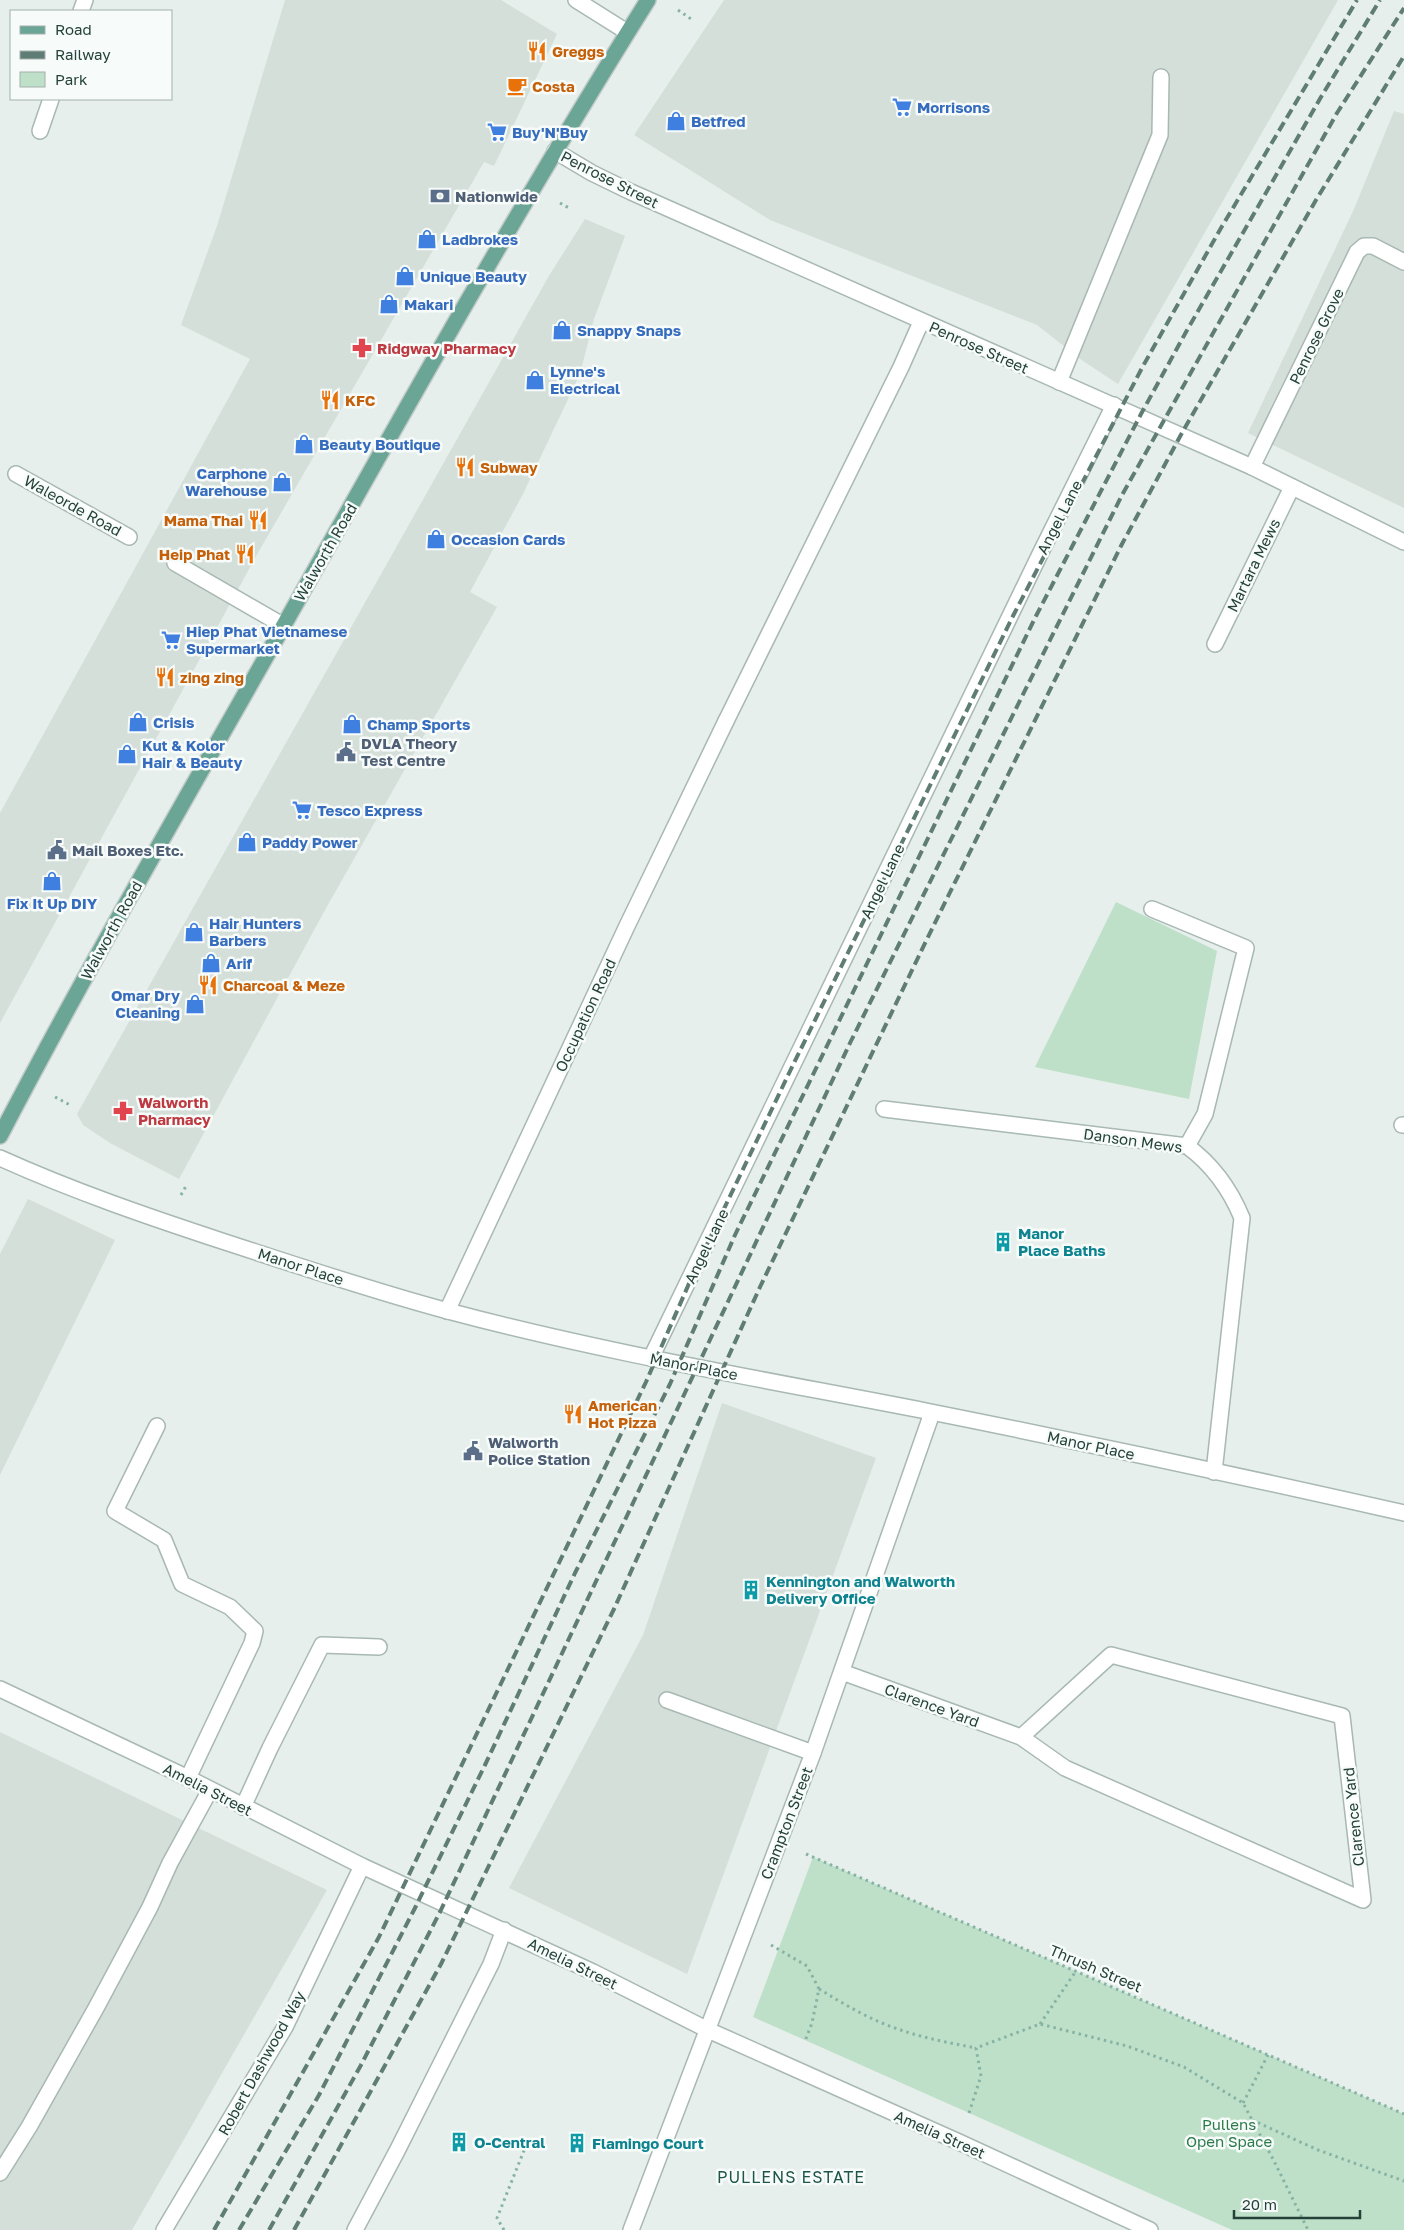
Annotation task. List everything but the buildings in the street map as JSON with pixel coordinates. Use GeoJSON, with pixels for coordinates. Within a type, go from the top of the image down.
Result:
{"type":"FeatureCollection","features":[{"type":"Feature","properties":{"kind":"main road","name":"Walworth Road"},"geometry":{"type":"LineString","coordinates":[[0,1136],[55,1030],[555,150],[648,0]]}},
{"type":"Feature","properties":{"kind":"street"},"geometry":{"type":"LineString","coordinates":[[576,0],[628,32]]}},
{"type":"Feature","properties":{"kind":"street"},"geometry":{"type":"LineString","coordinates":[[1059,382],[1160,135],[1161,77]]}},
{"type":"Feature","properties":{"kind":"street"},"geometry":{"type":"LineString","coordinates":[[40,131],[51,100]]}},
{"type":"Feature","properties":{"kind":"street","name":"Penrose Street"},"geometry":{"type":"LineString","coordinates":[[555,150],[592,173],[631,192],[1252,467],[1404,542]]}},
{"type":"Feature","properties":{"kind":"street","name":"Penrose Grove"},"geometry":{"type":"LineString","coordinates":[[1252,467],[1356,252],[1364,246],[1373,246],[1404,262]]}},
{"type":"Feature","properties":{"kind":"street","name":"Occupation Road"},"geometry":{"type":"LineString","coordinates":[[447,1311],[622,936],[901,367],[921,322]]}},
{"type":"Feature","properties":{"kind":"street","name":"Angel Lane"},"geometry":{"type":"LineString","coordinates":[[651,1358],[1040,554],[1114,406]]}},
{"type":"Feature","properties":{"kind":"street","name":"Waleorde Road"},"geometry":{"type":"LineString","coordinates":[[16,474],[130,537]]}},
{"type":"Feature","properties":{"kind":"street","name":"Martara Mews"},"geometry":{"type":"LineString","coordinates":[[1215,644],[1292,487]]}},
{"type":"Feature","properties":{"kind":"street"},"geometry":{"type":"LineString","coordinates":[[175,563],[284,626]]}},
{"type":"Feature","properties":{"kind":"street"},"geometry":{"type":"LineString","coordinates":[[1152,909],[1246,948],[1204,1114],[1187,1146]]}},
{"type":"Feature","properties":{"kind":"street","name":"Danson Mews"},"geometry":{"type":"LineString","coordinates":[[884,1109],[1187,1146],[1206,1160],[1233,1197],[1242,1218],[1214,1472]]}},
{"type":"Feature","properties":{"kind":"street","name":"Manor Place"},"geometry":{"type":"LineString","coordinates":[[0,1158],[105,1201],[168,1223],[311,1270],[447,1311],[651,1358],[932,1412],[1404,1514]]}},
{"type":"Feature","properties":{"kind":"street","name":"Crampton Street"},"geometry":{"type":"LineString","coordinates":[[637,2228],[708,2030],[813,1753],[932,1412]]}},
{"type":"Feature","properties":{"kind":"street"},"geometry":{"type":"LineString","coordinates":[[157,1426],[115,1511],[164,1540],[182,1584],[230,1607],[255,1631],[252,1643],[188,1778]]}},
{"type":"Feature","properties":{"kind":"street"},"geometry":{"type":"LineString","coordinates":[[243,1807],[270,1748],[322,1645],[380,1647]]}},
{"type":"Feature","properties":{"kind":"street","name":"Clarence Yard"},"geometry":{"type":"LineString","coordinates":[[842,1672],[1021,1737],[1065,1768],[1363,1900],[1342,1716],[1111,1655],[1021,1737]]}},
{"type":"Feature","properties":{"kind":"street","name":"Amelia Street"},"geometry":{"type":"LineString","coordinates":[[0,1689],[188,1778],[362,1866],[593,1972],[708,2030],[1150,2230]]}},
{"type":"Feature","properties":{"kind":"street"},"geometry":{"type":"LineString","coordinates":[[667,1700],[813,1753]]}},
{"type":"Feature","properties":{"kind":"street"},"geometry":{"type":"LineString","coordinates":[[0,2173],[29,2127],[100,1999],[210,1790]]}},
{"type":"Feature","properties":{"kind":"street","name":"Robert Dashwood Way"},"geometry":{"type":"LineString","coordinates":[[164,2230],[285,2027],[362,1866]]}},
{"type":"Feature","properties":{"kind":"street"},"geometry":{"type":"LineString","coordinates":[[354,2230],[397,2150],[486,1973],[504,1930]]}},
{"type":"Feature","properties":{"kind":"path"},"geometry":{"type":"LineString","coordinates":[[678,10],[694,21]]}},
{"type":"Feature","properties":{"kind":"path"},"geometry":{"type":"LineString","coordinates":[[556,200],[569,208]]}},
{"type":"Feature","properties":{"kind":"path"},"geometry":{"type":"LineString","coordinates":[[52,1096],[72,1106]]}},
{"type":"Feature","properties":{"kind":"path","name":"Thrush Street"},"geometry":{"type":"LineString","coordinates":[[780,1842],[1404,2114]]}},
{"type":"Feature","properties":{"kind":"path"},"geometry":{"type":"LineString","coordinates":[[745,1931],[807,1966],[819,1989],[863,2014],[897,2029],[946,2043],[976,2048],[1040,2024],[1127,2046],[1184,2067],[1243,2103],[1308,2230]]}},
{"type":"Feature","properties":{"kind":"path"},"geometry":{"type":"LineString","coordinates":[[1040,2024],[1076,1971]]}},
{"type":"Feature","properties":{"kind":"path"},"geometry":{"type":"LineString","coordinates":[[794,2069],[812,2023],[819,1989]]}},
{"type":"Feature","properties":{"kind":"path"},"geometry":{"type":"LineString","coordinates":[[959,2142],[981,2076],[976,2048]]}},
{"type":"Feature","properties":{"kind":"path"},"geometry":{"type":"LineString","coordinates":[[1243,2103],[1268,2055]]}},
{"type":"Feature","properties":{"kind":"path"},"geometry":{"type":"LineString","coordinates":[[1252,2120],[1318,2150],[1404,2180]]}},
{"type":"Feature","properties":{"kind":"path"},"geometry":{"type":"LineString","coordinates":[[504,2230],[497,2218],[529,2138]]}},
{"type":"Feature","properties":{"kind":"shaded area"},"geometry":{"type":"Polygon","coordinates":[[[285,0],[501,0],[557,34],[494,166],[484,162],[259,551],[0,1023],[0,813],[250,359],[181,325],[217,226],[285,0]]]}},
{"type":"Feature","properties":{"kind":"shaded area"},"geometry":{"type":"Polygon","coordinates":[[[724,0],[1338,0],[1118,384],[1083,361],[1037,325],[770,220],[634,135],[724,0]]]}},
{"type":"Feature","properties":{"kind":"shaded area"},"geometry":{"type":"Polygon","coordinates":[[[1394,111],[1404,114],[1404,508],[1248,433],[1354,209],[1394,111]]]}},
{"type":"Feature","properties":{"kind":"shaded area"},"geometry":{"type":"Polygon","coordinates":[[[585,219],[625,236],[594,319],[580,374],[523,494],[470,592],[497,607],[325,910],[179,1179],[110,1143],[83,1125],[77,1114],[550,274],[585,219]]]}},
{"type":"Feature","properties":{"kind":"shaded area"},"geometry":{"type":"Polygon","coordinates":[[[28,1199],[115,1240],[0,1475],[0,1254],[28,1199]]]}},
{"type":"Feature","properties":{"kind":"shaded area"},"geometry":{"type":"Polygon","coordinates":[[[722,1403],[876,1458],[687,1974],[509,1888],[643,1635],[722,1403]]]}},
{"type":"Feature","properties":{"kind":"shaded area"},"geometry":{"type":"Polygon","coordinates":[[[0,1732],[327,1890],[132,2230],[0,2230],[0,1732]]]}},
{"type":"Feature","properties":{"kind":"green space"},"geometry":{"type":"Polygon","coordinates":[[[1116,902],[1217,951],[1189,1099],[1035,1067],[1116,902]]]}},
{"type":"Feature","properties":{"kind":"green space","name":"Pullens Open Space"},"geometry":{"type":"Polygon","coordinates":[[[813,1857],[1404,2114],[1404,2230],[1232,2230],[753,2017],[813,1857]]]}},
{"type":"Feature","properties":{"kind":"railway"},"geometry":{"type":"LineString","coordinates":[[214,2230],[379,1937],[646,1382],[698,1263],[793,1065],[1014,614],[1143,366],[1221,228],[1357,0]]}},
{"type":"Feature","properties":{"kind":"railway"},"geometry":{"type":"LineString","coordinates":[[239,2230],[319,2095],[415,1908],[485,1765],[575,1573],[670,1384],[735,1235],[1036,616],[1186,332],[1321,97],[1380,0]]}},
{"type":"Feature","properties":{"kind":"railway"},"geometry":{"type":"LineString","coordinates":[[269,2230],[361,2065],[440,1912],[850,1043],[1122,495],[1337,113],[1404,8]]}},
{"type":"Feature","properties":{"kind":"railway"},"geometry":{"type":"LineString","coordinates":[[294,2230],[441,1964],[614,1609],[760,1287],[926,941],[1122,544],[1183,431],[1316,200],[1404,56]]}},
{"type":"Feature","properties":{"kind":"place","name":"Greggs"},"geometry":{"type":"Point","coordinates":[537,51]}},
{"type":"Feature","properties":{"kind":"place","name":"Costa"},"geometry":{"type":"Point","coordinates":[517,86]}},
{"type":"Feature","properties":{"kind":"place","name":"Morrisons"},"geometry":{"type":"Point","coordinates":[902,107]}},
{"type":"Feature","properties":{"kind":"place","name":"Betfred"},"geometry":{"type":"Point","coordinates":[676,121]}},
{"type":"Feature","properties":{"kind":"place","name":"Buy'N'Buy"},"geometry":{"type":"Point","coordinates":[497,132]}},
{"type":"Feature","properties":{"kind":"place","name":"Nationwide"},"geometry":{"type":"Point","coordinates":[440,196]}},
{"type":"Feature","properties":{"kind":"place","name":"Ladbrokes"},"geometry":{"type":"Point","coordinates":[427,239]}},
{"type":"Feature","properties":{"kind":"place","name":"Unique Beauty"},"geometry":{"type":"Point","coordinates":[405,276]}},
{"type":"Feature","properties":{"kind":"place","name":"Makari"},"geometry":{"type":"Point","coordinates":[389,304]}},
{"type":"Feature","properties":{"kind":"place","name":"Snappy Snaps"},"geometry":{"type":"Point","coordinates":[562,330]}},
{"type":"Feature","properties":{"kind":"place","name":"Ridgway Pharmacy"},"geometry":{"type":"Point","coordinates":[362,348]}},
{"type":"Feature","properties":{"kind":"place","name":"Lynne's Electrical"},"geometry":{"type":"Point","coordinates":[535,380]}},
{"type":"Feature","properties":{"kind":"place","name":"KFC"},"geometry":{"type":"Point","coordinates":[330,400]}},
{"type":"Feature","properties":{"kind":"place","name":"Beauty Boutique"},"geometry":{"type":"Point","coordinates":[304,444]}},
{"type":"Feature","properties":{"kind":"place","name":"Subway"},"geometry":{"type":"Point","coordinates":[465,467]}},
{"type":"Feature","properties":{"kind":"place","name":"Carphone Warehouse"},"geometry":{"type":"Point","coordinates":[282,482]}},
{"type":"Feature","properties":{"kind":"place","name":"Mama Thai"},"geometry":{"type":"Point","coordinates":[258,520]}},
{"type":"Feature","properties":{"kind":"place","name":"Occasion Cards"},"geometry":{"type":"Point","coordinates":[436,539]}},
{"type":"Feature","properties":{"kind":"place","name":"Heip Phat"},"geometry":{"type":"Point","coordinates":[245,554]}},
{"type":"Feature","properties":{"kind":"place","name":"Hiep Phat Vietnamese Supermarket"},"geometry":{"type":"Point","coordinates":[171,640]}},
{"type":"Feature","properties":{"kind":"place","name":"zing zing"},"geometry":{"type":"Point","coordinates":[165,677]}},
{"type":"Feature","properties":{"kind":"place","name":"Crisis"},"geometry":{"type":"Point","coordinates":[138,722]}},
{"type":"Feature","properties":{"kind":"place","name":"Champ Sports"},"geometry":{"type":"Point","coordinates":[352,724]}},
{"type":"Feature","properties":{"kind":"place","name":"DVLA Theory Test Centre"},"geometry":{"type":"Point","coordinates":[346,752]}},
{"type":"Feature","properties":{"kind":"place","name":"Kut & Kolor Hair & Beauty"},"geometry":{"type":"Point","coordinates":[127,754]}},
{"type":"Feature","properties":{"kind":"place","name":"Tesco Express"},"geometry":{"type":"Point","coordinates":[302,810]}},
{"type":"Feature","properties":{"kind":"place","name":"Paddy Power"},"geometry":{"type":"Point","coordinates":[247,842]}},
{"type":"Feature","properties":{"kind":"place","name":"Mail Boxes Etc."},"geometry":{"type":"Point","coordinates":[57,850]}},
{"type":"Feature","properties":{"kind":"place","name":"Fix It Up DIY"},"geometry":{"type":"Point","coordinates":[52,881]}},
{"type":"Feature","properties":{"kind":"place","name":"Hair Hunters Barbers"},"geometry":{"type":"Point","coordinates":[194,932]}},
{"type":"Feature","properties":{"kind":"place","name":"Arif"},"geometry":{"type":"Point","coordinates":[211,963]}},
{"type":"Feature","properties":{"kind":"place","name":"Charcoal & Meze"},"geometry":{"type":"Point","coordinates":[208,985]}},
{"type":"Feature","properties":{"kind":"place","name":"Omar Dry Cleaning"},"geometry":{"type":"Point","coordinates":[195,1004]}},
{"type":"Feature","properties":{"kind":"place","name":"Walworth Pharmacy"},"geometry":{"type":"Point","coordinates":[123,1111]}},
{"type":"Feature","properties":{"kind":"place","name":"Manor Place Baths"},"geometry":{"type":"Point","coordinates":[1003,1242]}},
{"type":"Feature","properties":{"kind":"place","name":"American Hot Pizza"},"geometry":{"type":"Point","coordinates":[573,1414]}},
{"type":"Feature","properties":{"kind":"place","name":"Walworth Police Station"},"geometry":{"type":"Point","coordinates":[473,1451]}},
{"type":"Feature","properties":{"kind":"place","name":"Kennington and Walworth Delivery Office"},"geometry":{"type":"Point","coordinates":[751,1590]}},
{"type":"Feature","properties":{"kind":"place","name":"O-Central"},"geometry":{"type":"Point","coordinates":[459,2142]}},
{"type":"Feature","properties":{"kind":"place","name":"Flamingo Court"},"geometry":{"type":"Point","coordinates":[577,2143]}},
{"type":"Feature","properties":{"kind":"district","name":"PULLENS ESTATE"},"geometry":{"type":"Point","coordinates":[791,2177]}}]}
